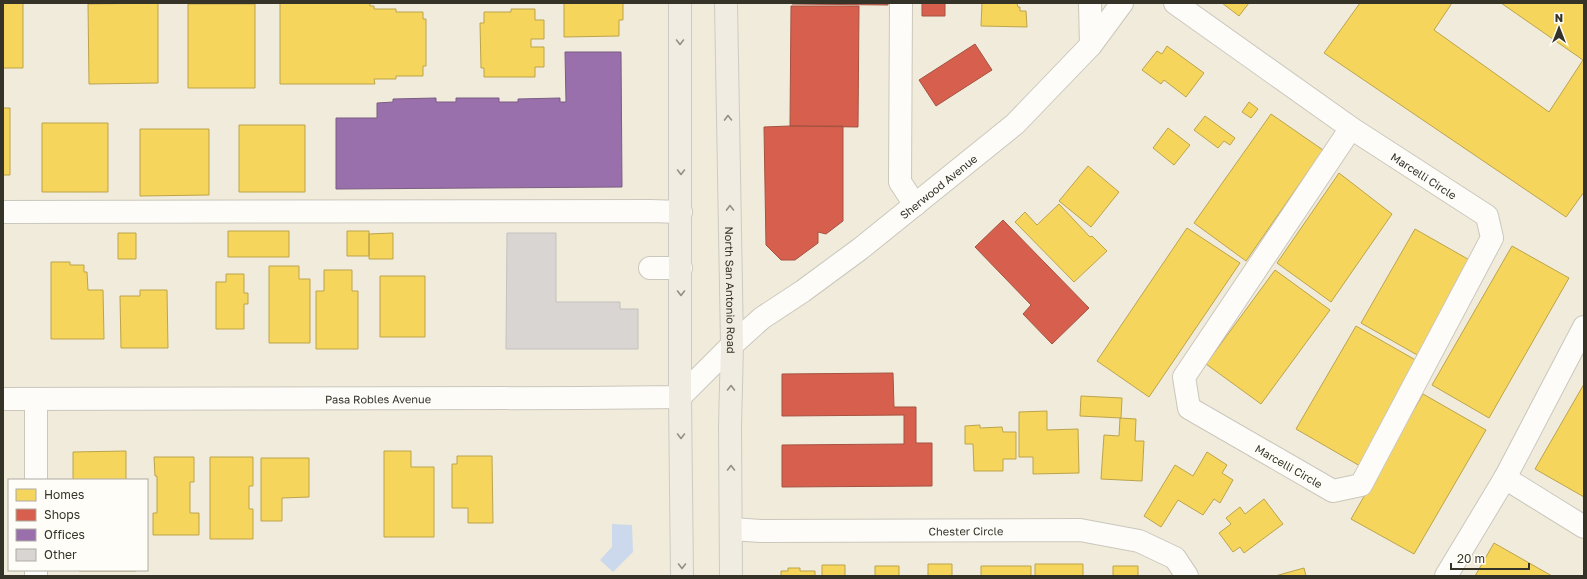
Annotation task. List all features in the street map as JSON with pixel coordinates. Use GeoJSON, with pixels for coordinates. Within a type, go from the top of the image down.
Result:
{"type":"FeatureCollection","features":[{"type":"Feature","properties":{"kind":"main road"},"geometry":{"type":"LineString","coordinates":[[680,3],[680,397],[682,576]]}},
{"type":"Feature","properties":{"kind":"main road","name":"North San Antonio Road"},"geometry":{"type":"LineString","coordinates":[[726,3],[732,345],[730,427],[731,576]]}},
{"type":"Feature","properties":{"kind":"street"},"geometry":{"type":"LineString","coordinates":[[901,3],[900,182],[915,205]]}},
{"type":"Feature","properties":{"kind":"street"},"geometry":{"type":"LineString","coordinates":[[1090,3],[1091,45]]}},
{"type":"Feature","properties":{"kind":"street","name":"Sherwood Avenue"},"geometry":{"type":"LineString","coordinates":[[732,345],[762,318],[803,291],[860,249],[1015,124],[1091,45],[1122,3]]}},
{"type":"Feature","properties":{"kind":"street","name":"Marcelli Circle"},"geometry":{"type":"LineString","coordinates":[[1176,3],[1351,128],[1487,216],[1492,238],[1361,486],[1333,491],[1189,408],[1184,377],[1351,128]]}},
{"type":"Feature","properties":{"kind":"street"},"geometry":{"type":"LineString","coordinates":[[3,212],[681,212]]}},
{"type":"Feature","properties":{"kind":"street"},"geometry":{"type":"LineString","coordinates":[[650,268],[681,268]]}},
{"type":"Feature","properties":{"kind":"street"},"geometry":{"type":"LineString","coordinates":[[1446,576],[1505,478],[1584,327]]}},
{"type":"Feature","properties":{"kind":"street"},"geometry":{"type":"LineString","coordinates":[[680,397],[732,345]]}},
{"type":"Feature","properties":{"kind":"street","name":"Pasa Robles Avenue"},"geometry":{"type":"LineString","coordinates":[[3,399],[680,397]]}},
{"type":"Feature","properties":{"kind":"street"},"geometry":{"type":"LineString","coordinates":[[36,399],[36,479]]}},
{"type":"Feature","properties":{"kind":"street"},"geometry":{"type":"LineString","coordinates":[[1505,478],[1584,527]]}},
{"type":"Feature","properties":{"kind":"street","name":"Chester Circle"},"geometry":{"type":"LineString","coordinates":[[731,529],[761,531],[1080,530],[1139,542],[1175,558],[1187,576]]}},
{"type":"Feature","properties":{"kind":"water"},"geometry":{"type":"Polygon","coordinates":[[[612,524],[632,525],[633,552],[613,572],[600,560],[612,547],[612,524]]]}},
{"type":"Feature","properties":{"kind":"building: Homes"},"geometry":{"type":"Polygon","coordinates":[[[3,3],[23,3],[23,68],[3,68],[3,3]]]}},
{"type":"Feature","properties":{"kind":"building: Homes"},"geometry":{"type":"Polygon","coordinates":[[[158,3],[158,83],[89,84],[88,4],[158,3]]]}},
{"type":"Feature","properties":{"kind":"building: Homes"},"geometry":{"type":"Polygon","coordinates":[[[280,3],[370,3],[370,6],[374,6],[374,9],[396,9],[396,12],[423,12],[423,19],[426,19],[426,66],[423,66],[423,76],[396,76],[396,79],[374,79],[375,84],[280,84],[280,3]]]}},
{"type":"Feature","properties":{"kind":"building: Homes"},"geometry":{"type":"Polygon","coordinates":[[[564,3],[623,3],[623,20],[619,20],[619,36],[564,37],[564,3]]]}},
{"type":"Feature","properties":{"kind":"building: Homes"},"geometry":{"type":"Polygon","coordinates":[[[982,3],[1017,3],[1018,7],[1020,7],[1020,11],[1026,11],[1027,27],[981,26],[982,3]]]}},
{"type":"Feature","properties":{"kind":"building: Homes"},"geometry":{"type":"Polygon","coordinates":[[[1222,3],[1249,3],[1239,16],[1222,3]]]}},
{"type":"Feature","properties":{"kind":"building: Homes"},"geometry":{"type":"Polygon","coordinates":[[[1360,3],[1452,3],[1434,30],[1549,112],[1583,60],[1501,3],[1582,3],[1584,5],[1584,192],[1566,217],[1324,53],[1360,3]]]}},
{"type":"Feature","properties":{"kind":"building: Homes"},"geometry":{"type":"Polygon","coordinates":[[[188,4],[255,4],[255,88],[188,88],[188,4]]]}},
{"type":"Feature","properties":{"kind":"building: Homes"},"geometry":{"type":"Polygon","coordinates":[[[511,9],[535,9],[535,20],[544,20],[544,39],[531,39],[531,47],[544,47],[544,67],[535,67],[535,77],[484,77],[484,68],[481,68],[480,23],[484,23],[484,12],[511,12],[511,9]]]}},
{"type":"Feature","properties":{"kind":"building: Homes"},"geometry":{"type":"Polygon","coordinates":[[[1167,46],[1204,73],[1186,97],[1164,80],[1161,84],[1142,70],[1157,51],[1162,54],[1167,46]]]}},
{"type":"Feature","properties":{"kind":"building: Homes"},"geometry":{"type":"Polygon","coordinates":[[[1249,102],[1258,109],[1251,118],[1242,112],[1249,102]]]}},
{"type":"Feature","properties":{"kind":"building: Homes"},"geometry":{"type":"Polygon","coordinates":[[[3,108],[10,108],[10,175],[3,175],[3,108]]]}},
{"type":"Feature","properties":{"kind":"building: Homes"},"geometry":{"type":"Polygon","coordinates":[[[1271,114],[1323,150],[1246,261],[1194,223],[1271,114]]]}},
{"type":"Feature","properties":{"kind":"building: Homes"},"geometry":{"type":"Polygon","coordinates":[[[1205,116],[1235,138],[1230,145],[1224,141],[1218,148],[1194,130],[1205,116]]]}},
{"type":"Feature","properties":{"kind":"building: Homes"},"geometry":{"type":"Polygon","coordinates":[[[42,123],[108,123],[108,192],[42,192],[42,123]]]}},
{"type":"Feature","properties":{"kind":"building: Homes"},"geometry":{"type":"Polygon","coordinates":[[[239,125],[305,125],[305,192],[239,192],[239,125]]]}},
{"type":"Feature","properties":{"kind":"building: Homes"},"geometry":{"type":"Polygon","coordinates":[[[1168,128],[1190,145],[1174,165],[1153,148],[1168,128]]]}},
{"type":"Feature","properties":{"kind":"building: Homes"},"geometry":{"type":"Polygon","coordinates":[[[140,129],[209,129],[209,195],[140,196],[140,129]]]}},
{"type":"Feature","properties":{"kind":"building: Homes"},"geometry":{"type":"Polygon","coordinates":[[[1088,166],[1119,192],[1091,227],[1059,201],[1088,166]]]}},
{"type":"Feature","properties":{"kind":"building: Homes"},"geometry":{"type":"Polygon","coordinates":[[[1339,173],[1392,214],[1331,302],[1277,263],[1339,173]]]}},
{"type":"Feature","properties":{"kind":"building: Homes"},"geometry":{"type":"Polygon","coordinates":[[[1059,204],[1090,237],[1092,236],[1107,251],[1074,282],[1015,222],[1025,212],[1037,225],[1059,204]]]}},
{"type":"Feature","properties":{"kind":"building: Homes"},"geometry":{"type":"Polygon","coordinates":[[[1187,228],[1240,263],[1149,397],[1097,361],[1187,228]]]}},
{"type":"Feature","properties":{"kind":"building: Homes"},"geometry":{"type":"Polygon","coordinates":[[[1415,229],[1473,262],[1419,356],[1361,323],[1415,229]]]}},
{"type":"Feature","properties":{"kind":"building: Homes"},"geometry":{"type":"Polygon","coordinates":[[[228,231],[289,231],[289,257],[228,257],[228,231]]]}},
{"type":"Feature","properties":{"kind":"building: Homes"},"geometry":{"type":"Polygon","coordinates":[[[347,231],[369,231],[369,256],[347,256],[347,231]]]}},
{"type":"Feature","properties":{"kind":"building: Homes"},"geometry":{"type":"Polygon","coordinates":[[[118,233],[136,233],[136,259],[118,259],[118,233]]]}},
{"type":"Feature","properties":{"kind":"building: Homes"},"geometry":{"type":"Polygon","coordinates":[[[393,233],[393,259],[369,259],[369,234],[393,233]]]}},
{"type":"Feature","properties":{"kind":"building: Homes"},"geometry":{"type":"Polygon","coordinates":[[[1512,246],[1569,278],[1489,418],[1432,385],[1512,246]]]}},
{"type":"Feature","properties":{"kind":"building: Homes"},"geometry":{"type":"Polygon","coordinates":[[[51,262],[70,262],[70,265],[84,265],[84,272],[87,272],[88,290],[103,290],[104,339],[51,339],[51,262]]]}},
{"type":"Feature","properties":{"kind":"building: Homes"},"geometry":{"type":"Polygon","coordinates":[[[269,266],[299,266],[299,279],[310,279],[310,343],[269,343],[269,266]]]}},
{"type":"Feature","properties":{"kind":"building: Homes"},"geometry":{"type":"Polygon","coordinates":[[[324,270],[352,270],[352,291],[358,291],[358,349],[316,349],[316,291],[324,291],[324,270]]]}},
{"type":"Feature","properties":{"kind":"building: Homes"},"geometry":{"type":"Polygon","coordinates":[[[1275,270],[1330,310],[1261,404],[1206,364],[1275,270]]]}},
{"type":"Feature","properties":{"kind":"building: Homes"},"geometry":{"type":"Polygon","coordinates":[[[226,274],[244,274],[244,293],[248,293],[248,304],[244,304],[244,329],[216,329],[216,282],[226,282],[226,274]]]}},
{"type":"Feature","properties":{"kind":"building: Homes"},"geometry":{"type":"Polygon","coordinates":[[[380,276],[425,276],[425,337],[380,337],[380,276]]]}},
{"type":"Feature","properties":{"kind":"building: Homes"},"geometry":{"type":"Polygon","coordinates":[[[140,290],[167,290],[168,348],[121,348],[120,296],[140,296],[140,290]]]}},
{"type":"Feature","properties":{"kind":"building: Homes"},"geometry":{"type":"Polygon","coordinates":[[[1356,326],[1419,362],[1360,466],[1296,429],[1356,326]]]}},
{"type":"Feature","properties":{"kind":"building: Homes"},"geometry":{"type":"Polygon","coordinates":[[[1584,384],[1584,497],[1535,469],[1584,384]]]}},
{"type":"Feature","properties":{"kind":"building: Homes"},"geometry":{"type":"Polygon","coordinates":[[[1423,394],[1486,430],[1414,554],[1351,519],[1423,394]]]}},
{"type":"Feature","properties":{"kind":"building: Homes"},"geometry":{"type":"Polygon","coordinates":[[[1081,396],[1122,398],[1121,418],[1080,416],[1081,396]]]}},
{"type":"Feature","properties":{"kind":"building: Homes"},"geometry":{"type":"Polygon","coordinates":[[[1047,411],[1047,430],[1078,429],[1079,473],[1033,474],[1033,457],[1019,457],[1019,412],[1047,411]]]}},
{"type":"Feature","properties":{"kind":"building: Homes"},"geometry":{"type":"Polygon","coordinates":[[[1120,418],[1136,419],[1135,441],[1144,441],[1142,481],[1101,479],[1104,435],[1119,436],[1120,418]]]}},
{"type":"Feature","properties":{"kind":"building: Homes"},"geometry":{"type":"Polygon","coordinates":[[[980,425],[980,428],[1002,427],[1003,432],[1016,432],[1016,459],[1003,459],[1003,471],[974,471],[973,444],[965,444],[965,426],[980,425]]]}},
{"type":"Feature","properties":{"kind":"building: Homes"},"geometry":{"type":"Polygon","coordinates":[[[126,451],[126,479],[73,479],[73,452],[126,451]]]}},
{"type":"Feature","properties":{"kind":"building: Homes"},"geometry":{"type":"Polygon","coordinates":[[[384,451],[411,451],[411,467],[434,467],[434,537],[384,537],[384,451]]]}},
{"type":"Feature","properties":{"kind":"building: Homes"},"geometry":{"type":"Polygon","coordinates":[[[1207,452],[1227,465],[1222,473],[1233,480],[1220,503],[1214,499],[1203,515],[1178,500],[1161,527],[1144,516],[1175,465],[1193,476],[1207,452]]]}},
{"type":"Feature","properties":{"kind":"building: Homes"},"geometry":{"type":"Polygon","coordinates":[[[457,456],[492,456],[493,523],[468,523],[468,508],[452,508],[452,464],[457,464],[457,456]]]}},
{"type":"Feature","properties":{"kind":"building: Homes"},"geometry":{"type":"Polygon","coordinates":[[[154,457],[194,457],[194,482],[190,482],[190,513],[199,513],[199,535],[153,535],[153,513],[157,513],[157,476],[155,476],[154,457]]]}},
{"type":"Feature","properties":{"kind":"building: Homes"},"geometry":{"type":"Polygon","coordinates":[[[210,457],[253,457],[253,486],[249,486],[249,509],[253,509],[253,539],[210,539],[210,457]]]}},
{"type":"Feature","properties":{"kind":"building: Homes"},"geometry":{"type":"Polygon","coordinates":[[[261,458],[309,458],[309,497],[282,498],[282,521],[261,521],[261,458]]]}},
{"type":"Feature","properties":{"kind":"building: Homes"},"geometry":{"type":"Polygon","coordinates":[[[1264,499],[1283,524],[1244,553],[1240,547],[1233,552],[1219,533],[1231,524],[1226,518],[1240,507],[1245,514],[1264,499]]]}},
{"type":"Feature","properties":{"kind":"building: Homes"},"geometry":{"type":"Polygon","coordinates":[[[1494,543],[1552,576],[1475,576],[1494,543]]]}},
{"type":"Feature","properties":{"kind":"building: Homes"},"geometry":{"type":"Polygon","coordinates":[[[928,564],[952,564],[952,576],[928,576],[928,564]]]}},
{"type":"Feature","properties":{"kind":"building: Homes"},"geometry":{"type":"Polygon","coordinates":[[[1035,564],[1083,564],[1083,576],[1035,576],[1035,564]]]}},
{"type":"Feature","properties":{"kind":"building: Homes"},"geometry":{"type":"Polygon","coordinates":[[[822,565],[845,565],[845,576],[822,576],[822,565]]]}},
{"type":"Feature","properties":{"kind":"building: Homes"},"geometry":{"type":"Polygon","coordinates":[[[875,566],[899,566],[899,576],[875,576],[875,566]]]}},
{"type":"Feature","properties":{"kind":"building: Homes"},"geometry":{"type":"Polygon","coordinates":[[[981,566],[1031,566],[1031,576],[981,576],[981,566]]]}},
{"type":"Feature","properties":{"kind":"building: Homes"},"geometry":{"type":"Polygon","coordinates":[[[1113,566],[1138,566],[1138,576],[1113,576],[1113,566]]]}},
{"type":"Feature","properties":{"kind":"building: Homes"},"geometry":{"type":"Polygon","coordinates":[[[788,568],[800,568],[800,571],[815,571],[815,576],[781,576],[781,571],[788,571],[788,568]]]}},
{"type":"Feature","properties":{"kind":"building: Homes"},"geometry":{"type":"Polygon","coordinates":[[[1304,568],[1306,576],[1275,576],[1304,568]]]}},
{"type":"Feature","properties":{"kind":"building: Shops"},"geometry":{"type":"Polygon","coordinates":[[[888,3],[888,5],[792,4],[888,3]]]}},
{"type":"Feature","properties":{"kind":"building: Shops"},"geometry":{"type":"Polygon","coordinates":[[[922,3],[945,3],[945,16],[922,16],[922,3]]]}},
{"type":"Feature","properties":{"kind":"building: Shops"},"geometry":{"type":"Polygon","coordinates":[[[791,6],[859,6],[858,127],[790,126],[791,6]]]}},
{"type":"Feature","properties":{"kind":"building: Shops"},"geometry":{"type":"Polygon","coordinates":[[[975,44],[992,70],[936,106],[919,80],[975,44]]]}},
{"type":"Feature","properties":{"kind":"building: Shops"},"geometry":{"type":"Polygon","coordinates":[[[843,126],[843,221],[826,234],[818,232],[818,243],[795,260],[781,260],[766,245],[764,127],[843,126]]]}},
{"type":"Feature","properties":{"kind":"building: Shops"},"geometry":{"type":"Polygon","coordinates":[[[1003,220],[1089,308],[1052,344],[1023,314],[1031,305],[975,247],[1003,220]]]}},
{"type":"Feature","properties":{"kind":"building: Shops"},"geometry":{"type":"Polygon","coordinates":[[[893,373],[894,407],[916,407],[916,443],[932,443],[932,486],[782,487],[782,445],[904,444],[904,415],[782,416],[782,374],[893,373]]]}},
{"type":"Feature","properties":{"kind":"building: Offices"},"geometry":{"type":"Polygon","coordinates":[[[565,52],[621,52],[622,187],[336,189],[336,118],[377,118],[377,103],[393,102],[393,99],[436,98],[436,102],[456,102],[456,98],[499,98],[499,102],[518,102],[518,99],[560,98],[560,102],[566,102],[565,52]]]}},
{"type":"Feature","properties":{"kind":"building: Other"},"geometry":{"type":"Polygon","coordinates":[[[507,233],[556,233],[556,302],[620,302],[620,309],[638,309],[638,349],[506,349],[507,233]]]}}]}
